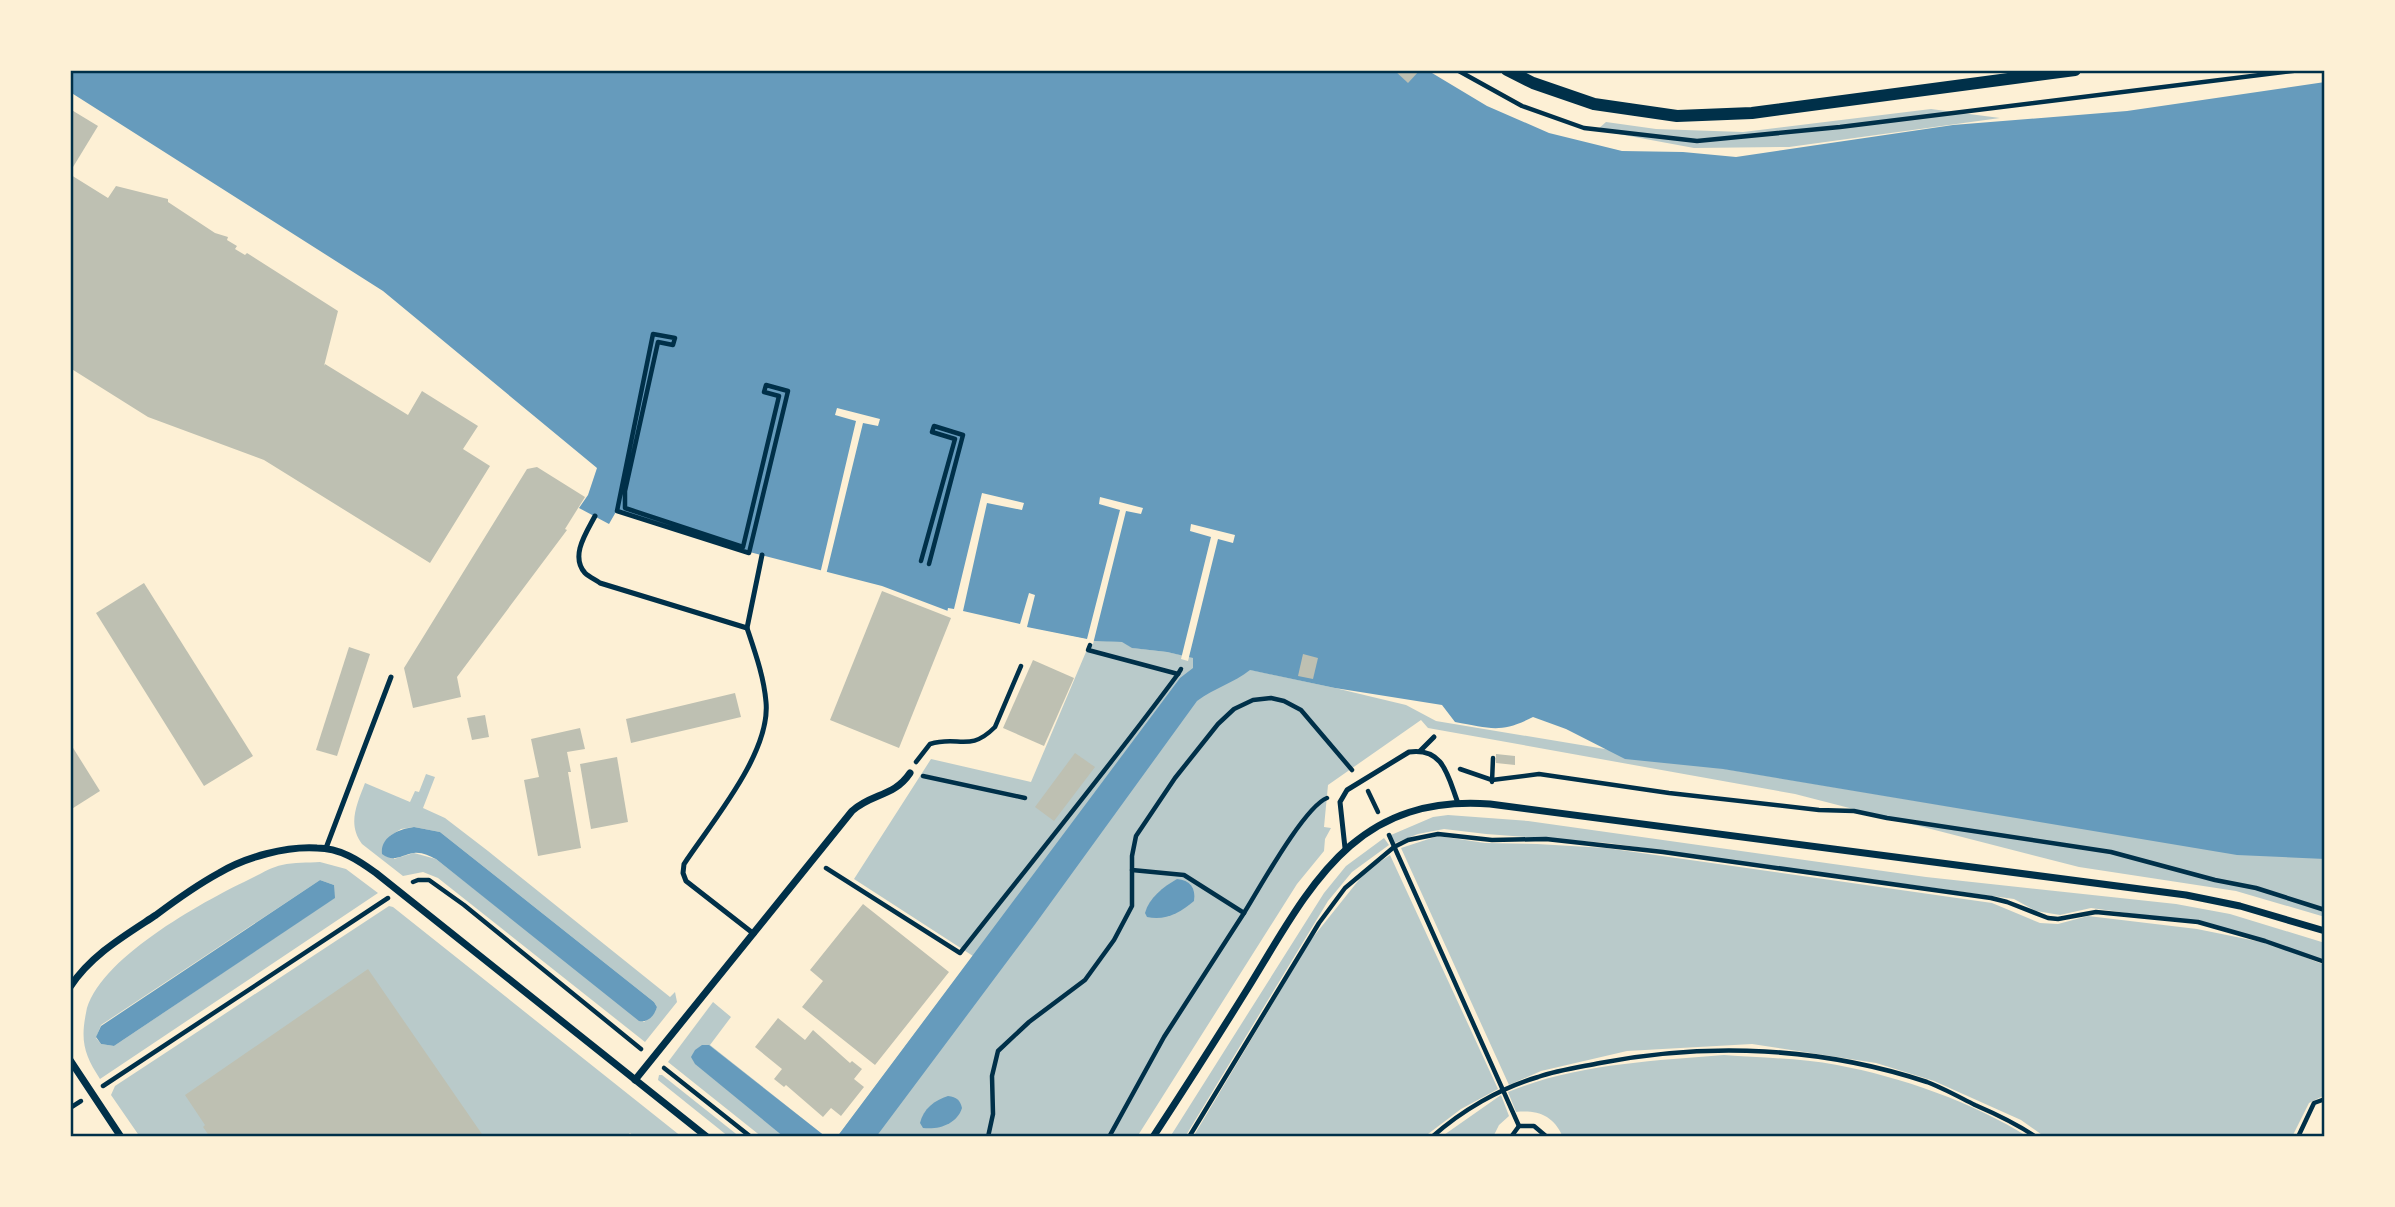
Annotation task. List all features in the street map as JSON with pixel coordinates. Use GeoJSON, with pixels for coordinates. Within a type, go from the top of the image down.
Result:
{"type":"FeatureCollection","features":[{"type":"Feature","properties":{"kind":"street"},"geometry":{"type":"LineString","coordinates":[[1507,70],[1533,83],[1594,104],[1677,116],[1752,113],[2076,70]]}},
{"type":"Feature","properties":{"kind":"street"},"geometry":{"type":"LineString","coordinates":[[635,1080],[852,811],[863,801],[897,789],[910,773]]}},
{"type":"Feature","properties":{"kind":"street"},"geometry":{"type":"LineString","coordinates":[[1153,1137],[1306,895],[1332,860],[1383,823],[1429,807],[1458,803],[1490,804],[2186,895],[2240,906],[2325,931]]}},
{"type":"Feature","properties":{"kind":"street"},"geometry":{"type":"LineString","coordinates":[[70,987],[85,967],[104,951],[220,872],[278,853],[326,848],[356,858],[707,1137]]}},
{"type":"Feature","properties":{"kind":"street"},"geometry":{"type":"LineString","coordinates":[[70,1059],[121,1137]]}},
{"type":"Feature","properties":{"kind":"lane"},"geometry":{"type":"LineString","coordinates":[[595,516],[581,542],[579,558],[585,573],[600,583],[747,628]]}},
{"type":"Feature","properties":{"kind":"lane"},"geometry":{"type":"LineString","coordinates":[[754,934],[686,881],[683,873],[684,864],[754,758],[764,732],[767,704],[761,672],[747,628],[762,555]]}},
{"type":"Feature","properties":{"kind":"lane"},"geometry":{"type":"LineString","coordinates":[[326,848],[391,677]]}},
{"type":"Feature","properties":{"kind":"lane"},"geometry":{"type":"LineString","coordinates":[[1420,751],[1434,737]]}},
{"type":"Feature","properties":{"kind":"lane"},"geometry":{"type":"LineString","coordinates":[[1345,848],[1340,802],[1342,796],[1361,781],[1409,752],[1430,753],[1438,760],[1446,772],[1458,803]]}},
{"type":"Feature","properties":{"kind":"path"},"geometry":{"type":"LineString","coordinates":[[1927,117],[2301,70]]}},
{"type":"Feature","properties":{"kind":"path"},"geometry":{"type":"LineString","coordinates":[[653,334],[675,338],[673,345],[658,342],[625,491],[625,508],[743,547],[779,396],[764,392],[766,386],[788,391],[749,553],[617,511],[653,334]]}},
{"type":"Feature","properties":{"kind":"path"},"geometry":{"type":"LineString","coordinates":[[921,561],[955,439],[932,432],[934,426],[963,435],[929,564]]}},
{"type":"Feature","properties":{"kind":"path"},"geometry":{"type":"LineString","coordinates":[[814,860],[960,953],[1087,790],[1120,752],[1180,671],[1088,650],[1090,645]]}},
{"type":"Feature","properties":{"kind":"path"},"geometry":{"type":"LineString","coordinates":[[1021,666],[995,727],[988,734],[975,742],[964,744],[949,741],[930,744],[910,773],[1025,798]]}},
{"type":"Feature","properties":{"kind":"path"},"geometry":{"type":"LineString","coordinates":[[988,1137],[993,1114],[992,1076],[998,1051],[1029,1022],[1078,986],[1098,963],[1130,914],[1133,898],[1133,846],[1136,836],[1147,817],[1217,724],[1243,704],[1253,700],[1271,698],[1293,704],[1361,781],[1383,823]]}},
{"type":"Feature","properties":{"kind":"path"},"geometry":{"type":"LineString","coordinates":[[1490,804],[1493,758]]}},
{"type":"Feature","properties":{"kind":"path"},"geometry":{"type":"LineString","coordinates":[[1438,760],[1492,780],[1539,774],[1669,793],[1819,810],[1863,812],[1887,818],[2111,852],[2215,880],[2256,888],[2325,910]]}},
{"type":"Feature","properties":{"kind":"path"},"geometry":{"type":"LineString","coordinates":[[1109,1137],[1164,1037],[1308,816],[1324,799],[1342,796]]}},
{"type":"Feature","properties":{"kind":"path"},"geometry":{"type":"LineString","coordinates":[[1189,1137],[1306,945],[1345,888],[1394,847],[1408,840],[1437,834],[1492,840],[1546,839],[1663,852],[1991,898],[2048,918],[2058,919],[2096,912],[2198,922],[2325,962]]}},
{"type":"Feature","properties":{"kind":"path"},"geometry":{"type":"LineString","coordinates":[[1396,851],[1519,1126]]}},
{"type":"Feature","properties":{"kind":"path"},"geometry":{"type":"LineString","coordinates":[[1132,870],[1184,875],[1244,913]]}},
{"type":"Feature","properties":{"kind":"path"},"geometry":{"type":"LineString","coordinates":[[70,1108],[399,891],[418,880],[429,880],[464,905],[751,1137]]}},
{"type":"Feature","properties":{"kind":"path"},"geometry":{"type":"LineString","coordinates":[[1432,1137],[1471,1109],[1503,1091],[1538,1077],[1641,1055],[1687,1051],[1776,1051],[1861,1064],[1929,1083],[2017,1124],[2036,1137]]}},
{"type":"Feature","properties":{"kind":"path"},"geometry":{"type":"LineString","coordinates":[[2298,1137],[2315,1103],[2325,1099]]}},
{"type":"Feature","properties":{"kind":"path"},"geometry":{"type":"LineString","coordinates":[[1511,1137],[1519,1126]]}},
{"type":"Feature","properties":{"kind":"path"},"geometry":{"type":"LineString","coordinates":[[1519,1126],[1534,1126],[1547,1137]]}},
{"type":"Feature","properties":{"kind":"shaded area"},"geometry":{"type":"Polygon","coordinates":[[[1931,109],[2000,118],[1789,147],[1694,148],[1597,130],[1606,122],[1656,129],[1743,132],[1931,109]]]}},
{"type":"Feature","properties":{"kind":"shaded area"},"geometry":{"type":"Polygon","coordinates":[[[1091,640],[1123,642],[1133,648],[1167,652],[1335,688],[1406,705],[1436,721],[2177,844],[2325,847],[2325,917],[2236,891],[2079,867],[1795,794],[1428,728],[1421,720],[1328,785],[1324,827],[1331,828],[1325,839],[1324,851],[1297,884],[1137,1137],[837,1137],[973,956],[854,879],[931,759],[1031,782],[1091,640]]]}},
{"type":"Feature","properties":{"kind":"shaded area"},"geometry":{"type":"Polygon","coordinates":[[[426,774],[435,777],[423,808],[445,818],[670,997],[675,992],[677,1002],[645,1042],[438,878],[423,872],[403,876],[362,844],[354,821],[365,783],[410,802],[415,791],[419,792],[426,774]],[[414,827],[401,829],[390,836],[394,859],[414,853],[436,859],[644,1022],[655,1012],[657,1007],[654,1002],[440,832],[414,827]]]}},
{"type":"Feature","properties":{"kind":"shaded area"},"geometry":{"type":"Polygon","coordinates":[[[1448,815],[1528,821],[1926,877],[2176,904],[2230,914],[2325,943],[2325,960],[2200,923],[2091,908],[2060,915],[2036,911],[2014,899],[1608,843],[1444,829],[1418,834],[1395,843],[1391,835],[1433,817],[1448,815]]]}},
{"type":"Feature","properties":{"kind":"shaded area"},"geometry":{"type":"Polygon","coordinates":[[[1438,836],[1485,843],[1606,848],[1992,903],[2040,923],[2058,924],[2088,916],[2197,929],[2271,944],[2325,965],[2325,1095],[2309,1103],[2292,1137],[2045,1137],[2021,1120],[1934,1081],[1876,1063],[1752,1044],[1627,1051],[1541,1071],[1509,1085],[1401,848],[1438,836]]]}},
{"type":"Feature","properties":{"kind":"shaded area"},"geometry":{"type":"Polygon","coordinates":[[[1384,838],[1389,845],[1352,872],[1328,901],[1185,1137],[1170,1137],[1324,893],[1346,866],[1384,838]]]}},
{"type":"Feature","properties":{"kind":"shaded area"},"geometry":{"type":"Polygon","coordinates":[[[1390,855],[1498,1089],[1461,1109],[1424,1137],[1193,1137],[1310,941],[1366,871],[1390,855]]]}},
{"type":"Feature","properties":{"kind":"shaded area"},"geometry":{"type":"Polygon","coordinates":[[[320,862],[346,869],[378,893],[100,1079],[85,1048],[84,1023],[94,993],[109,973],[154,935],[228,890],[278,866],[320,862]],[[320,880],[101,1025],[96,1038],[101,1044],[114,1046],[334,898],[334,885],[320,880]]]}},
{"type":"Feature","properties":{"kind":"shaded area"},"geometry":{"type":"Polygon","coordinates":[[[389,906],[682,1137],[635,1137],[630,1133],[626,1137],[140,1137],[111,1095],[115,1086],[389,906]]]}},
{"type":"Feature","properties":{"kind":"shaded area"},"geometry":{"type":"Polygon","coordinates":[[[713,1002],[731,1017],[710,1045],[826,1137],[762,1137],[668,1062],[713,1002]]]}},
{"type":"Feature","properties":{"kind":"shaded area"},"geometry":{"type":"Polygon","coordinates":[[[1724,1055],[1823,1063],[1886,1076],[1960,1102],[2028,1137],[1563,1137],[1550,1119],[1538,1113],[1516,1112],[1508,1092],[1560,1075],[1614,1065],[1724,1055]]]}},
{"type":"Feature","properties":{"kind":"shaded area"},"geometry":{"type":"Polygon","coordinates":[[[659,1075],[740,1137],[729,1137],[658,1080],[659,1075]]]}},
{"type":"Feature","properties":{"kind":"shaded area"},"geometry":{"type":"Polygon","coordinates":[[[1501,1095],[1509,1116],[1499,1125],[1493,1137],[1441,1137],[1501,1095]]]}},
{"type":"Feature","properties":{"kind":"water"},"geometry":{"type":"Polygon","coordinates":[[[70,70],[1427,70],[1487,106],[1549,133],[1622,151],[1683,152],[1736,157],[1953,125],[2127,111],[2325,82],[2325,859],[2237,855],[1723,769],[1625,759],[1566,729],[1533,717],[1503,728],[1477,726],[1455,722],[1442,705],[1335,688],[1250,670],[1197,701],[876,1137],[837,1137],[1180,678],[1193,668],[1193,658],[1132,648],[1122,642],[1095,641],[956,614],[882,586],[738,549],[617,510],[609,524],[579,508],[588,495],[597,468],[383,291],[70,92],[70,70]]]}},
{"type":"Feature","properties":{"kind":"water"},"geometry":{"type":"Polygon","coordinates":[[[414,827],[440,832],[654,1002],[657,1007],[653,1015],[648,1020],[639,1021],[436,859],[420,853],[394,858],[382,854],[384,842],[388,838],[414,827]]]}},
{"type":"Feature","properties":{"kind":"water"},"geometry":{"type":"Polygon","coordinates":[[[1177,879],[1191,886],[1194,901],[1172,915],[1147,917],[1145,913],[1153,898],[1177,879]]]}},
{"type":"Feature","properties":{"kind":"water"},"geometry":{"type":"Polygon","coordinates":[[[320,880],[334,885],[335,898],[114,1046],[101,1044],[96,1037],[101,1026],[320,880]]]}},
{"type":"Feature","properties":{"kind":"water"},"geometry":{"type":"Polygon","coordinates":[[[702,1045],[709,1045],[826,1137],[784,1137],[695,1064],[691,1057],[702,1045]]]}},
{"type":"Feature","properties":{"kind":"water"},"geometry":{"type":"Polygon","coordinates":[[[948,1096],[959,1101],[962,1108],[960,1114],[941,1127],[923,1128],[920,1123],[927,1109],[948,1096]]]}},
{"type":"Feature","properties":{"kind":"pier"},"geometry":{"type":"Polygon","coordinates":[[[837,408],[880,419],[878,426],[863,423],[826,575],[820,574],[856,421],[835,415],[837,408]]]}},
{"type":"Feature","properties":{"kind":"pier"},"geometry":{"type":"Polygon","coordinates":[[[982,493],[1024,503],[1022,510],[987,503],[963,611],[1020,624],[1029,593],[1035,595],[1027,627],[1087,639],[1120,510],[1099,504],[1100,497],[1143,508],[1141,514],[1126,511],[1093,644],[947,613],[948,608],[954,609],[982,493]]]}},
{"type":"Feature","properties":{"kind":"pier"},"geometry":{"type":"Polygon","coordinates":[[[1191,524],[1235,535],[1233,543],[1218,539],[1188,661],[1181,659],[1211,537],[1190,531],[1191,524]]]}},
{"type":"Feature","properties":{"kind":"building"},"geometry":{"type":"Polygon","coordinates":[[[1394,70],[1420,70],[1408,83],[1394,70]]]}},
{"type":"Feature","properties":{"kind":"building"},"geometry":{"type":"Polygon","coordinates":[[[70,109],[98,126],[70,172],[70,109]]]}},
{"type":"Feature","properties":{"kind":"building"},"geometry":{"type":"Polygon","coordinates":[[[71,175],[108,198],[116,186],[168,199],[168,202],[215,233],[228,237],[227,240],[237,246],[235,249],[245,255],[247,253],[338,311],[324,366],[325,364],[408,415],[422,391],[478,426],[463,449],[490,466],[430,563],[264,460],[148,417],[70,368],[71,175]]]}},
{"type":"Feature","properties":{"kind":"building"},"geometry":{"type":"Polygon","coordinates":[[[537,467],[585,497],[565,529],[567,530],[457,677],[461,697],[413,708],[404,668],[527,469],[537,467]]]}},
{"type":"Feature","properties":{"kind":"building"},"geometry":{"type":"Polygon","coordinates":[[[144,583],[253,756],[204,786],[96,613],[144,583]]]}},
{"type":"Feature","properties":{"kind":"building"},"geometry":{"type":"Polygon","coordinates":[[[882,591],[951,618],[899,748],[830,720],[882,591]]]}},
{"type":"Feature","properties":{"kind":"building"},"geometry":{"type":"Polygon","coordinates":[[[349,647],[370,654],[337,756],[316,750],[349,647]]]}},
{"type":"Feature","properties":{"kind":"building"},"geometry":{"type":"Polygon","coordinates":[[[1303,654],[1318,658],[1313,679],[1298,676],[1303,654]]]}},
{"type":"Feature","properties":{"kind":"building"},"geometry":{"type":"Polygon","coordinates":[[[1033,660],[1074,678],[1044,746],[1003,728],[1033,660]]]}},
{"type":"Feature","properties":{"kind":"building"},"geometry":{"type":"Polygon","coordinates":[[[735,693],[741,717],[631,743],[626,719],[735,693]]]}},
{"type":"Feature","properties":{"kind":"building"},"geometry":{"type":"Polygon","coordinates":[[[485,715],[489,737],[472,740],[467,718],[485,715]]]}},
{"type":"Feature","properties":{"kind":"building"},"geometry":{"type":"Polygon","coordinates":[[[580,728],[585,749],[567,752],[581,848],[538,856],[524,780],[539,777],[531,739],[580,728]]]}},
{"type":"Feature","properties":{"kind":"building"},"geometry":{"type":"Polygon","coordinates":[[[70,743],[100,791],[70,810],[70,743]]]}},
{"type":"Feature","properties":{"kind":"building"},"geometry":{"type":"Polygon","coordinates":[[[1075,753],[1095,767],[1054,821],[1035,807],[1075,753]]]}},
{"type":"Feature","properties":{"kind":"building"},"geometry":{"type":"Polygon","coordinates":[[[1496,754],[1515,756],[1515,765],[1496,763],[1496,754]]]}},
{"type":"Feature","properties":{"kind":"building"},"geometry":{"type":"Polygon","coordinates":[[[617,757],[628,822],[591,829],[580,764],[617,757]]]}},
{"type":"Feature","properties":{"kind":"building"},"geometry":{"type":"Polygon","coordinates":[[[863,904],[949,972],[875,1065],[802,1007],[823,981],[810,970],[863,904]]]}},
{"type":"Feature","properties":{"kind":"building"},"geometry":{"type":"Polygon","coordinates":[[[368,969],[484,1137],[210,1137],[185,1095],[368,969]]]}},
{"type":"Feature","properties":{"kind":"building"},"geometry":{"type":"Polygon","coordinates":[[[778,1018],[805,1040],[813,1030],[850,1063],[852,1061],[862,1069],[854,1079],[864,1087],[841,1116],[831,1108],[823,1117],[786,1085],[784,1087],[774,1079],[782,1069],[755,1047],[778,1018]]]}}]}
